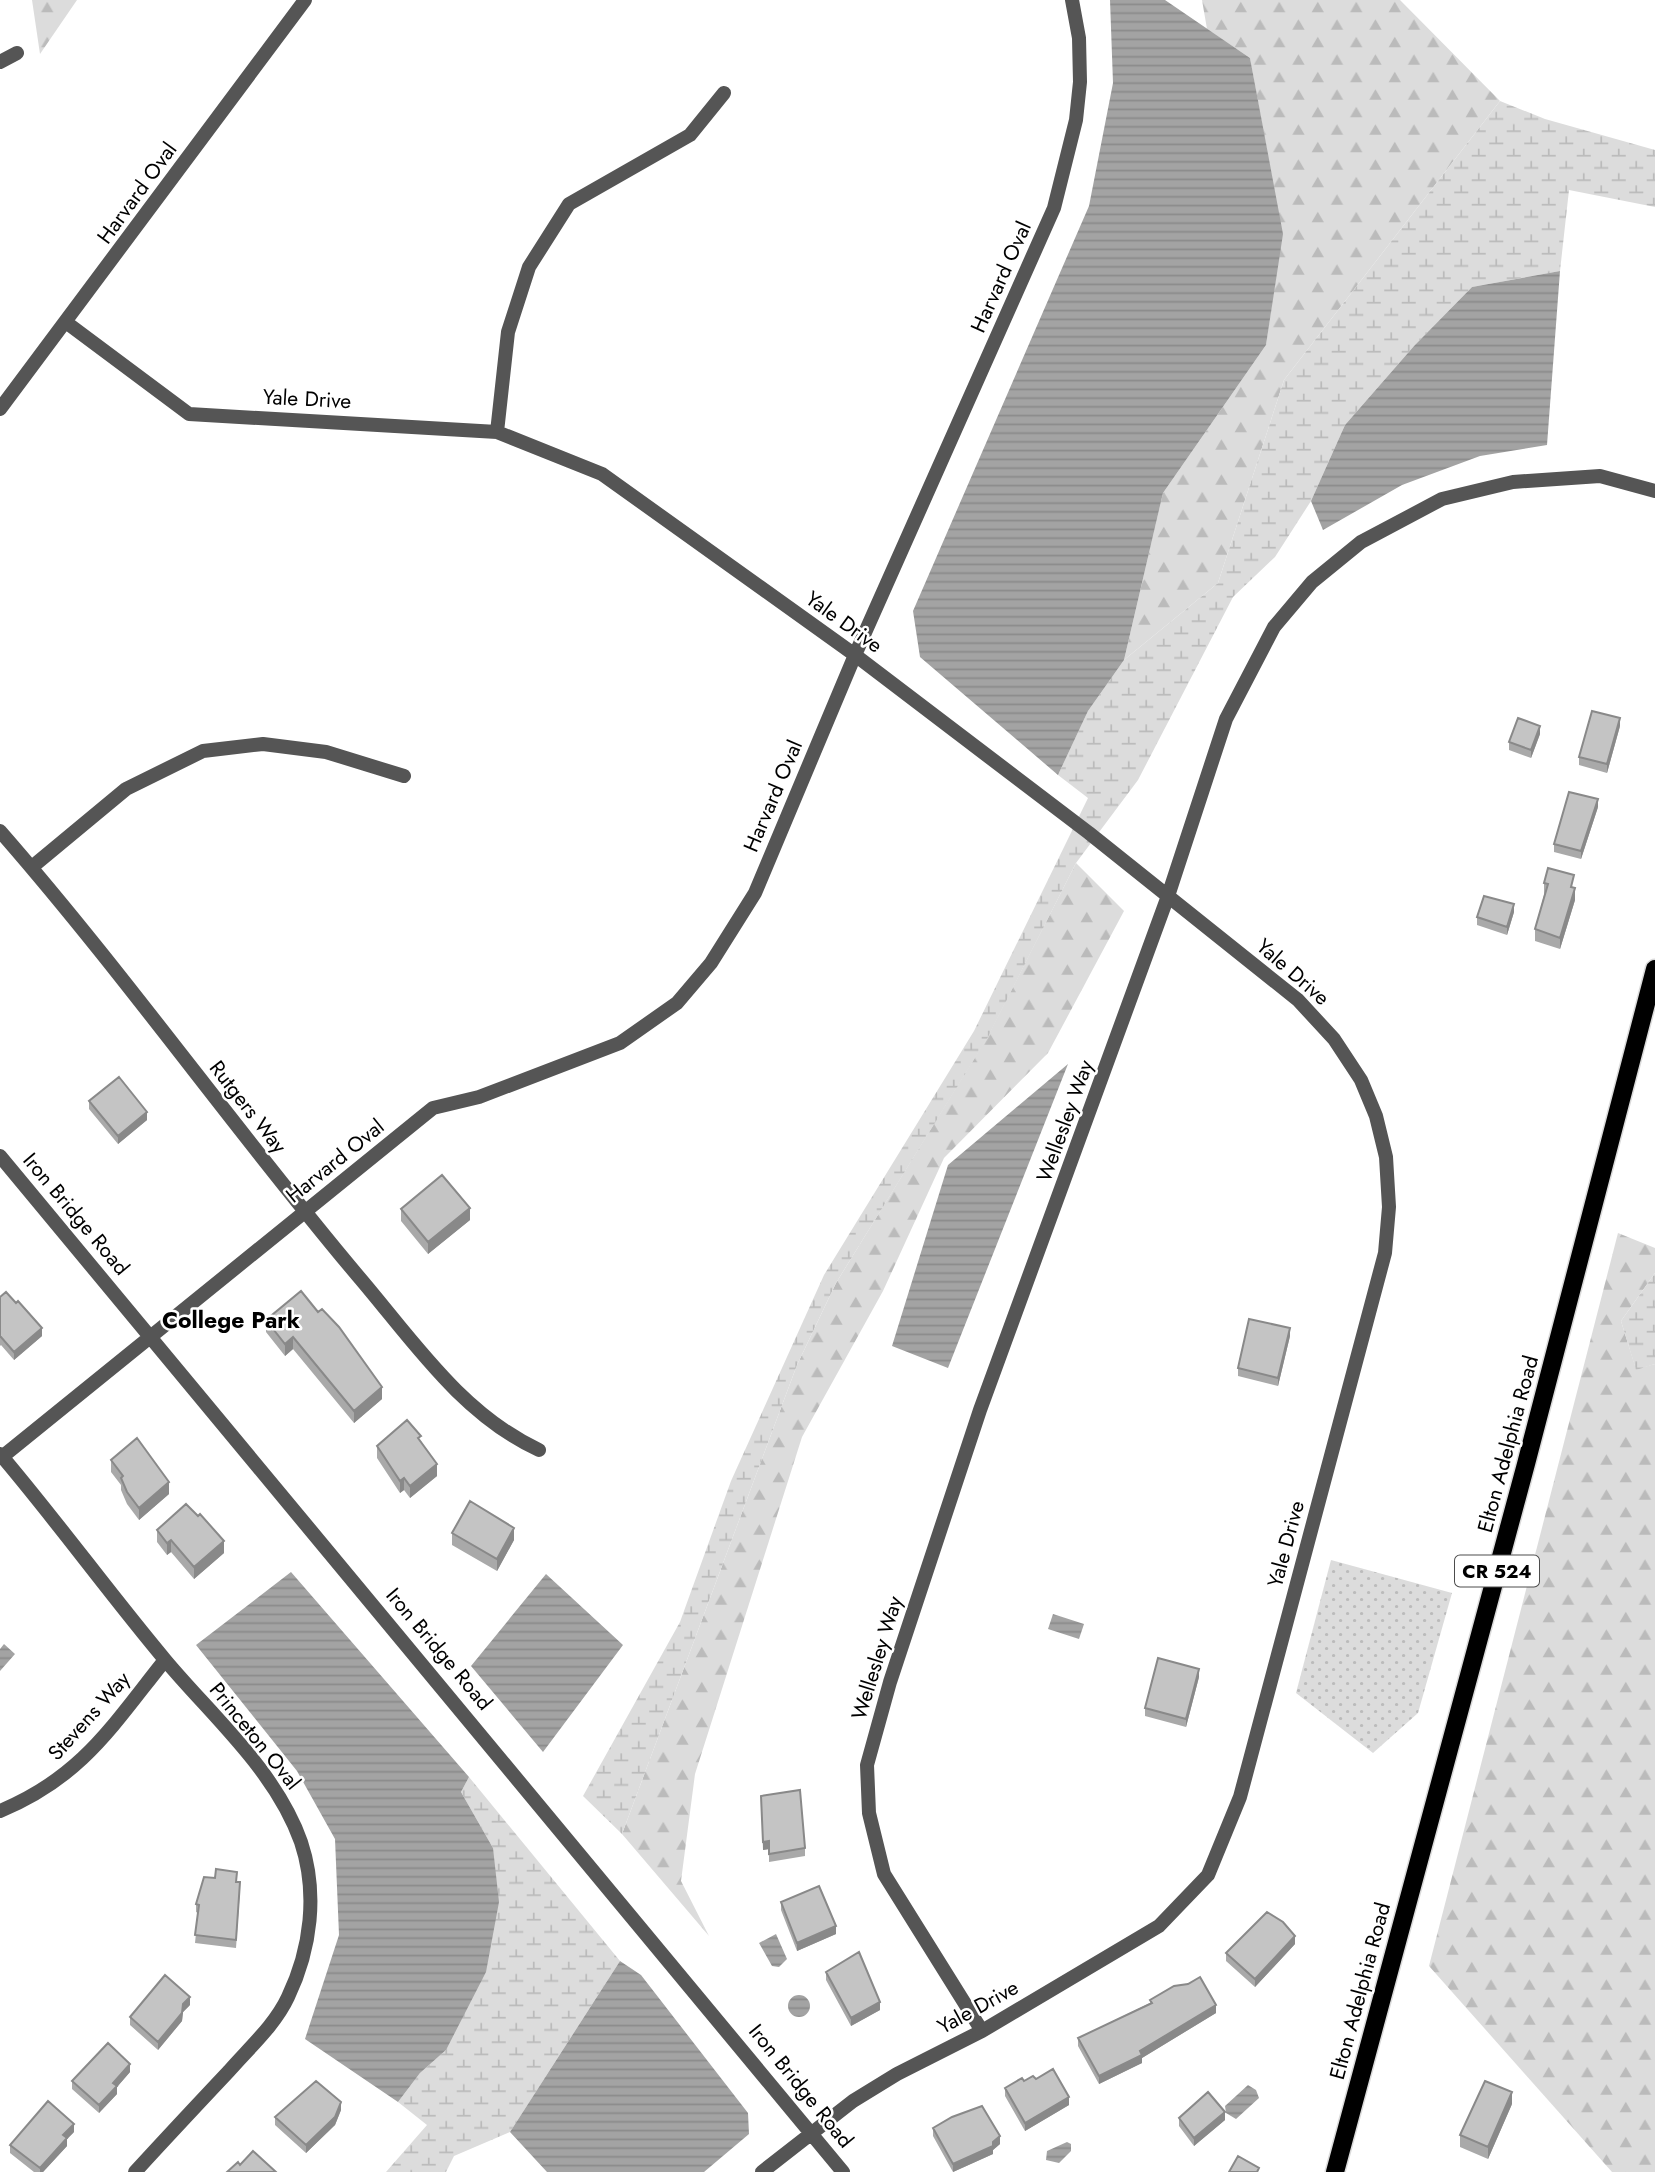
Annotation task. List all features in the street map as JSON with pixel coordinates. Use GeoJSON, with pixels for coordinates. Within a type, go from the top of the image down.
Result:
{"type":"FeatureCollection","features":[{"type":"Feature","properties":{"kind":"main road","name":"Elton Adelphia Road"},"geometry":{"type":"LineString","coordinates":[[1335,2172],[1527,1464],[1655,969]]}},
{"type":"Feature","properties":{"kind":"street","name":"Harvard Oval"},"geometry":{"type":"LineString","coordinates":[[0,409],[67,323],[305,0]]}},
{"type":"Feature","properties":{"kind":"street","name":"Harvard Oval"},"geometry":{"type":"LineString","coordinates":[[1,1455],[433,1108],[479,1097],[620,1043],[677,1003],[711,963],[755,893],[855,655],[1054,208],[1076,120],[1080,82],[1079,38],[1072,0]]}},
{"type":"Feature","properties":{"kind":"street"},"geometry":{"type":"LineString","coordinates":[[0,62],[17,53]]}},
{"type":"Feature","properties":{"kind":"street"},"geometry":{"type":"LineString","coordinates":[[497,432],[508,332],[529,267],[569,204],[690,135],[724,93]]}},
{"type":"Feature","properties":{"kind":"street","name":"Yale Drive"},"geometry":{"type":"LineString","coordinates":[[67,323],[189,414],[497,432],[602,474],[855,655],[1168,896],[1298,1000],[1334,1040],[1361,1080],[1376,1116],[1386,1157],[1389,1208],[1385,1253],[1240,1797],[1208,1875],[1159,1926],[982,2031],[897,2074],[812,2132],[762,2172]]}},
{"type":"Feature","properties":{"kind":"street","name":"Wellesley Way"},"geometry":{"type":"LineString","coordinates":[[982,2031],[884,1874],[869,1813],[867,1765],[890,1682],[980,1410],[1168,896],[1226,719],[1274,627],[1312,582],[1361,542],[1442,499],[1513,482],[1600,476],[1655,491]]}},
{"type":"Feature","properties":{"kind":"street"},"geometry":{"type":"LineString","coordinates":[[32,867],[126,789],[203,751],[263,744],[326,752],[404,776]]}},
{"type":"Feature","properties":{"kind":"street","name":"Rutgers Way"},"geometry":{"type":"LineString","coordinates":[[0,831],[32,867],[305,1212],[459,1395],[506,1435],[539,1450]]}},
{"type":"Feature","properties":{"kind":"street","name":"Iron Bridge Road"},"geometry":{"type":"LineString","coordinates":[[0,1156],[843,2172]]}},
{"type":"Feature","properties":{"kind":"street","name":"Princeton Oval"},"geometry":{"type":"LineString","coordinates":[[1,1455],[166,1660],[277,1792],[301,1843],[309,1872],[311,1906],[301,1966],[287,2000],[262,2035],[135,2172]]}},
{"type":"Feature","properties":{"kind":"street","name":"Stevens Way"},"geometry":{"type":"LineString","coordinates":[[0,1811],[34,1797],[65,1776],[92,1750],[166,1660]]}},
{"type":"Feature","properties":{"kind":"green space"},"geometry":{"type":"Polygon","coordinates":[[[32,0],[77,0],[40,54],[32,0]]]}},
{"type":"Feature","properties":{"kind":"green space"},"geometry":{"type":"Polygon","coordinates":[[[1202,0],[1400,0],[1500,101],[1284,380],[1218,583],[1124,660],[1163,493],[1266,345],[1282,234],[1250,58],[1207,29],[1202,0]]]}},
{"type":"Feature","properties":{"kind":"green space"},"geometry":{"type":"Polygon","coordinates":[[[1500,101],[1545,119],[1655,150],[1655,207],[1569,190],[1560,271],[1472,287],[1414,346],[1345,425],[1311,501],[1275,557],[1233,597],[1138,780],[1076,863],[988,1037],[836,1283],[797,1365],[622,1834],[583,1796],[680,1622],[731,1481],[824,1275],[974,1031],[1088,798],[1058,775],[1088,711],[1124,660],[1218,583],[1284,380],[1500,101]]]}},
{"type":"Feature","properties":{"kind":"green space"},"geometry":{"type":"Polygon","coordinates":[[[1076,863],[1124,911],[1048,1053],[944,1158],[883,1291],[802,1437],[695,1774],[681,1881],[709,1936],[622,1834],[797,1365],[836,1283],[988,1036],[1076,863]]]}},
{"type":"Feature","properties":{"kind":"green space"},"geometry":{"type":"Polygon","coordinates":[[[1618,1233],[1655,1248],[1655,1273],[1621,1321],[1636,1369],[1655,1364],[1655,2172],[1612,2172],[1429,1966],[1618,1233]]]}},
{"type":"Feature","properties":{"kind":"green space"},"geometry":{"type":"Polygon","coordinates":[[[1655,1273],[1655,1364],[1636,1370],[1621,1321],[1655,1273]]]}},
{"type":"Feature","properties":{"kind":"green space"},"geometry":{"type":"Polygon","coordinates":[[[1331,1560],[1452,1593],[1418,1713],[1373,1753],[1296,1693],[1331,1560]]]}},
{"type":"Feature","properties":{"kind":"green space"},"geometry":{"type":"Polygon","coordinates":[[[469,1777],[620,1961],[510,2132],[454,2156],[446,2172],[386,2172],[427,2125],[398,2102],[420,2073],[446,2050],[493,1848],[461,1792],[469,1777]]]}},
{"type":"Feature","properties":{"kind":"shaded area"},"geometry":{"type":"Polygon","coordinates":[[[1110,0],[1165,0],[1250,58],[1283,234],[1266,345],[1163,493],[1124,660],[1088,711],[1058,775],[920,657],[913,611],[1089,206],[1113,83],[1110,0]]]}},
{"type":"Feature","properties":{"kind":"shaded area"},"geometry":{"type":"Polygon","coordinates":[[[1560,271],[1547,445],[1480,456],[1402,485],[1323,530],[1311,501],[1345,425],[1414,346],[1472,287],[1560,271]]]}},
{"type":"Feature","properties":{"kind":"shaded area"},"geometry":{"type":"Polygon","coordinates":[[[1068,1064],[948,1368],[892,1346],[948,1165],[1068,1064]]]}},
{"type":"Feature","properties":{"kind":"shaded area"},"geometry":{"type":"Polygon","coordinates":[[[291,1572],[469,1777],[461,1792],[493,1848],[499,1902],[486,1972],[446,2050],[420,2073],[398,2102],[305,2039],[339,1935],[335,1839],[297,1771],[196,1645],[291,1572]]]}},
{"type":"Feature","properties":{"kind":"shaded area"},"geometry":{"type":"Polygon","coordinates":[[[546,1574],[623,1645],[543,1752],[471,1666],[546,1574]]]}},
{"type":"Feature","properties":{"kind":"shaded area"},"geometry":{"type":"Polygon","coordinates":[[[1053,1614],[1084,1624],[1079,1639],[1048,1629],[1053,1614]]]}},
{"type":"Feature","properties":{"kind":"shaded area"},"geometry":{"type":"Polygon","coordinates":[[[4,1644],[15,1654],[0,1671],[0,1649],[4,1644]]]}},
{"type":"Feature","properties":{"kind":"shaded area"},"geometry":{"type":"Polygon","coordinates":[[[776,1934],[787,1959],[779,1967],[772,1966],[759,1943],[776,1934]]]}},
{"type":"Feature","properties":{"kind":"shaded area"},"geometry":{"type":"Polygon","coordinates":[[[620,1961],[641,1975],[748,2113],[749,2134],[704,2172],[547,2172],[510,2132],[620,1961]]]}},
{"type":"Feature","properties":{"kind":"shaded area"},"geometry":{"type":"Polygon","coordinates":[[[799,1995],[807,1998],[810,2006],[807,2014],[799,2017],[791,2014],[788,2006],[791,1998],[799,1995]]]}},
{"type":"Feature","properties":{"kind":"shaded area"},"geometry":{"type":"Polygon","coordinates":[[[1248,2085],[1256,2090],[1259,2098],[1236,2119],[1226,2113],[1225,2106],[1248,2085]]]}},
{"type":"Feature","properties":{"kind":"shaded area"},"geometry":{"type":"Polygon","coordinates":[[[1067,2142],[1071,2144],[1071,2151],[1059,2163],[1046,2160],[1047,2151],[1067,2142]]]}},
{"type":"Feature","properties":{"kind":"building"},"geometry":{"type":"Polygon","coordinates":[[[1592,711],[1620,718],[1607,764],[1579,757],[1592,711]]]}},
{"type":"Feature","properties":{"kind":"building"},"geometry":{"type":"Polygon","coordinates":[[[1518,718],[1540,726],[1531,750],[1509,742],[1518,718]]]}},
{"type":"Feature","properties":{"kind":"building"},"geometry":{"type":"Polygon","coordinates":[[[1569,792],[1598,799],[1581,851],[1554,844],[1569,792]]]}},
{"type":"Feature","properties":{"kind":"building"},"geometry":{"type":"Polygon","coordinates":[[[1548,868],[1574,875],[1571,887],[1575,888],[1560,938],[1535,929],[1548,884],[1544,883],[1548,868]]]}},
{"type":"Feature","properties":{"kind":"building"},"geometry":{"type":"Polygon","coordinates":[[[1484,896],[1514,904],[1507,927],[1477,917],[1484,896]]]}},
{"type":"Feature","properties":{"kind":"building"},"geometry":{"type":"Polygon","coordinates":[[[119,1077],[147,1112],[118,1136],[89,1101],[119,1077]]]}},
{"type":"Feature","properties":{"kind":"building"},"geometry":{"type":"Polygon","coordinates":[[[442,1175],[470,1208],[428,1242],[401,1209],[442,1175]]]}},
{"type":"Feature","properties":{"kind":"building"},"geometry":{"type":"Polygon","coordinates":[[[301,1291],[318,1312],[322,1309],[339,1327],[382,1387],[354,1411],[293,1337],[285,1344],[266,1320],[301,1291]]]}},
{"type":"Feature","properties":{"kind":"building"},"geometry":{"type":"Polygon","coordinates":[[[6,1292],[16,1303],[18,1301],[42,1328],[14,1352],[0,1337],[0,1297],[6,1292]]]}},
{"type":"Feature","properties":{"kind":"building"},"geometry":{"type":"Polygon","coordinates":[[[1249,1319],[1290,1328],[1278,1378],[1238,1368],[1249,1319]]]}},
{"type":"Feature","properties":{"kind":"building"},"geometry":{"type":"Polygon","coordinates":[[[407,1420],[421,1436],[418,1438],[437,1464],[410,1486],[404,1478],[400,1481],[377,1446],[407,1420]]]}},
{"type":"Feature","properties":{"kind":"building"},"geometry":{"type":"Polygon","coordinates":[[[137,1438],[169,1482],[139,1508],[127,1492],[121,1478],[123,1476],[111,1460],[137,1438]]]}},
{"type":"Feature","properties":{"kind":"building"},"geometry":{"type":"Polygon","coordinates":[[[470,1501],[514,1528],[497,1559],[452,1533],[470,1501]]]}},
{"type":"Feature","properties":{"kind":"building"},"geometry":{"type":"Polygon","coordinates":[[[186,1504],[198,1516],[200,1514],[224,1541],[194,1567],[171,1540],[167,1543],[157,1530],[186,1504]]]}},
{"type":"Feature","properties":{"kind":"building"},"geometry":{"type":"Polygon","coordinates":[[[1158,1658],[1199,1669],[1186,1719],[1145,1708],[1158,1658]]]}},
{"type":"Feature","properties":{"kind":"building"},"geometry":{"type":"Polygon","coordinates":[[[800,1790],[805,1848],[769,1854],[769,1841],[763,1842],[761,1796],[800,1790]]]}},
{"type":"Feature","properties":{"kind":"building"},"geometry":{"type":"Polygon","coordinates":[[[216,1869],[237,1872],[236,1882],[240,1882],[236,1940],[195,1935],[199,1905],[196,1904],[204,1877],[215,1878],[216,1869]]]}},
{"type":"Feature","properties":{"kind":"building"},"geometry":{"type":"Polygon","coordinates":[[[819,1886],[836,1926],[797,1943],[781,1902],[819,1886]]]}},
{"type":"Feature","properties":{"kind":"building"},"geometry":{"type":"Polygon","coordinates":[[[1267,1912],[1283,1922],[1295,1936],[1255,1979],[1226,1953],[1267,1912]]]}},
{"type":"Feature","properties":{"kind":"building"},"geometry":{"type":"Polygon","coordinates":[[[859,1952],[880,2002],[851,2018],[826,1972],[859,1952]]]}},
{"type":"Feature","properties":{"kind":"building"},"geometry":{"type":"Polygon","coordinates":[[[165,1975],[190,1997],[183,2004],[182,2013],[158,2042],[130,2017],[165,1975]]]}},
{"type":"Feature","properties":{"kind":"building"},"geometry":{"type":"Polygon","coordinates":[[[1200,1977],[1216,2005],[1140,2051],[1142,2055],[1099,2076],[1078,2038],[1152,2003],[1150,2000],[1174,1986],[1188,1984],[1200,1977]]]}},
{"type":"Feature","properties":{"kind":"building"},"geometry":{"type":"Polygon","coordinates":[[[108,2043],[130,2064],[113,2083],[117,2086],[99,2105],[72,2081],[108,2043]]]}},
{"type":"Feature","properties":{"kind":"building"},"geometry":{"type":"Polygon","coordinates":[[[1053,2069],[1069,2097],[1025,2123],[1005,2088],[1022,2078],[1024,2081],[1033,2076],[1036,2079],[1053,2069]]]}},
{"type":"Feature","properties":{"kind":"building"},"geometry":{"type":"Polygon","coordinates":[[[316,2081],[341,2102],[335,2117],[306,2145],[275,2117],[316,2081]]]}},
{"type":"Feature","properties":{"kind":"building"},"geometry":{"type":"Polygon","coordinates":[[[1485,2081],[1512,2092],[1488,2147],[1460,2135],[1485,2081]]]}},
{"type":"Feature","properties":{"kind":"building"},"geometry":{"type":"Polygon","coordinates":[[[1208,2092],[1225,2112],[1194,2138],[1179,2118],[1208,2092]]]}},
{"type":"Feature","properties":{"kind":"building"},"geometry":{"type":"Polygon","coordinates":[[[48,2101],[74,2124],[63,2135],[67,2138],[40,2168],[10,2145],[48,2101]]]}},
{"type":"Feature","properties":{"kind":"building"},"geometry":{"type":"Polygon","coordinates":[[[982,2106],[1000,2136],[993,2142],[993,2146],[953,2164],[933,2128],[952,2117],[982,2106]]]}},
{"type":"Feature","properties":{"kind":"building"},"geometry":{"type":"Polygon","coordinates":[[[253,2151],[276,2172],[227,2172],[238,2162],[240,2165],[253,2151]]]}},
{"type":"Feature","properties":{"kind":"building"},"geometry":{"type":"Polygon","coordinates":[[[1238,2156],[1259,2168],[1257,2172],[1229,2172],[1238,2156]]]}},
{"type":"Feature","properties":{"kind":"district","name":"College Park"},"geometry":{"type":"Point","coordinates":[231,1320]}}]}
